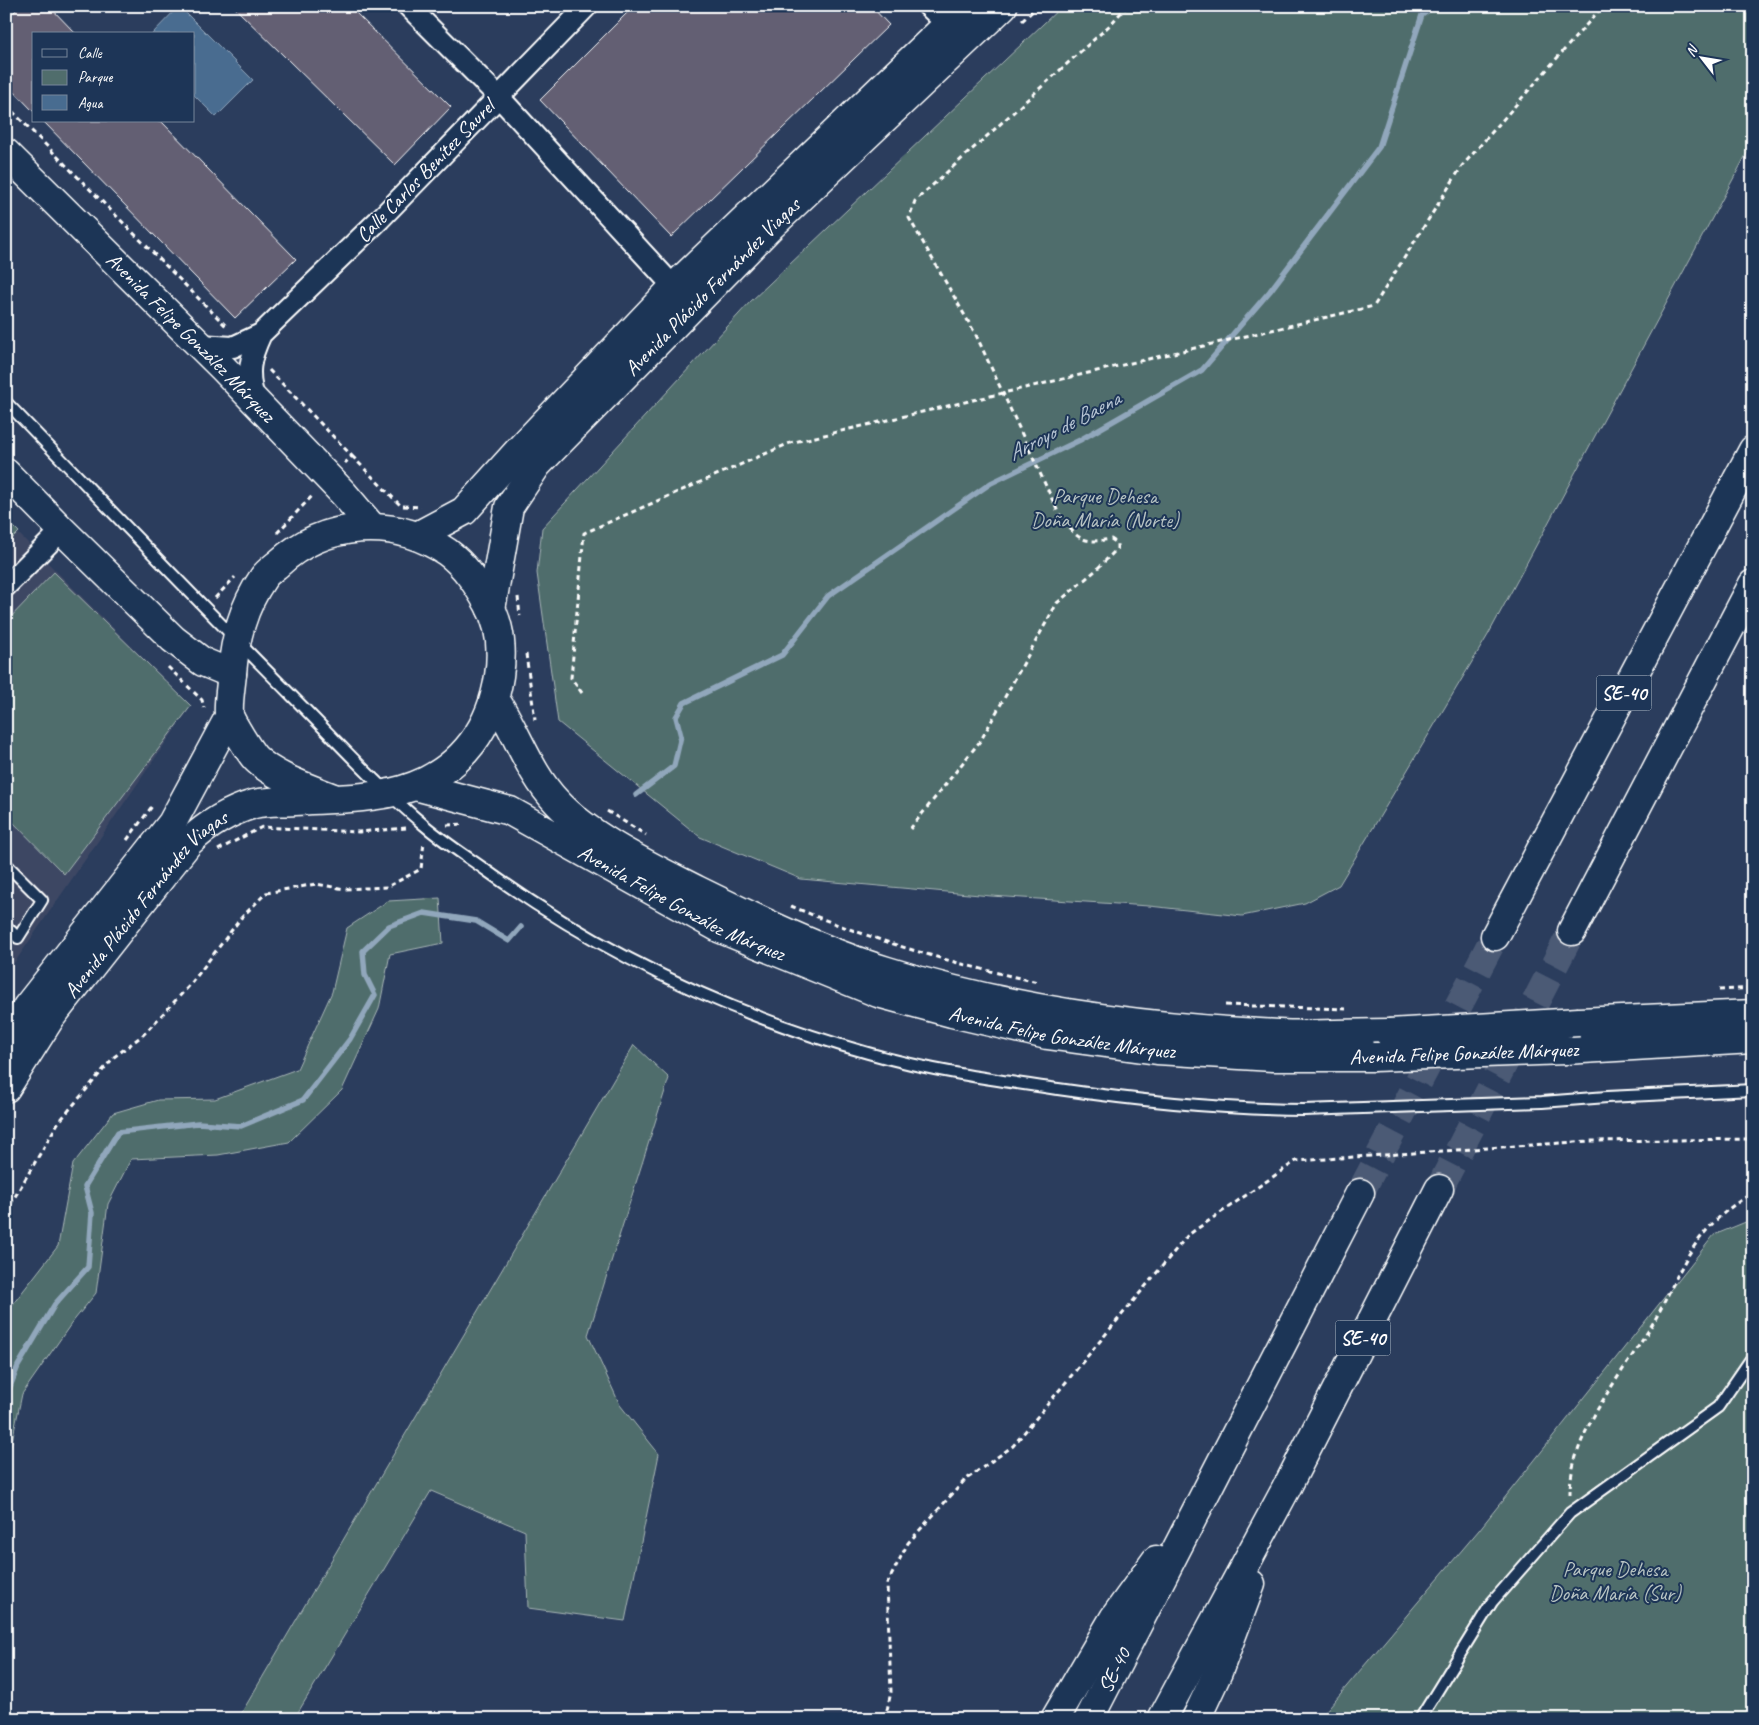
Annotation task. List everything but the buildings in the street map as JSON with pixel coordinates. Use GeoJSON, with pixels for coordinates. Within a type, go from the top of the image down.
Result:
{"type":"FeatureCollection","features":[{"type":"Feature","properties":{"kind":"main road","name":"Avenida Plácido Fernández Viagas"},"geometry":{"type":"LineString","coordinates":[[417,536],[464,511],[520,449],[674,287],[957,15]]}},
{"type":"Feature","properties":{"kind":"main road","name":"Avenida Plácido Fernández Viagas"},"geometry":{"type":"LineString","coordinates":[[491,609],[509,507],[537,465],[772,225],[1010,16]]}},
{"type":"Feature","properties":{"kind":"main road","name":"Avenida Felipe González Márquez"},"geometry":{"type":"LineString","coordinates":[[6,153],[254,400],[372,527]]}},
{"type":"Feature","properties":{"kind":"main road","name":"SE-40"},"geometry":{"type":"LineString","coordinates":[[1495,936],[1753,450]]}},
{"type":"Feature","properties":{"kind":"main road"},"geometry":{"type":"LineString","coordinates":[[6,473],[173,639],[204,662],[232,674]]}},
{"type":"Feature","properties":{"kind":"main road"},"geometry":{"type":"LineString","coordinates":[[336,799],[291,781],[255,758],[218,716],[232,674],[236,640],[244,612],[264,576],[294,549],[332,532],[372,527],[417,536],[448,553],[473,578],[491,609],[500,644],[499,681],[495,699],[472,743],[449,766],[419,787]]}},
{"type":"Feature","properties":{"kind":"main road","name":"SE-40"},"geometry":{"type":"LineString","coordinates":[[1572,931],[1753,584]]}},
{"type":"Feature","properties":{"kind":"main road","name":"Avenida Felipe González Márquez"},"geometry":{"type":"LineString","coordinates":[[495,699],[512,725],[533,770],[557,803],[579,822],[641,862],[732,908],[782,930],[885,971],[958,991],[1052,1010],[1163,1027],[1281,1034],[1389,1033],[1753,1014]]}},
{"type":"Feature","properties":{"kind":"main road","name":"Avenida Plácido Fernández Viagas"},"geometry":{"type":"LineString","coordinates":[[6,1040],[27,1007],[172,823],[218,716]]}},
{"type":"Feature","properties":{"kind":"main road","name":"Avenida Plácido Fernández Viagas"},"geometry":{"type":"LineString","coordinates":[[6,1088],[50,1017],[189,842],[206,826],[255,804],[390,794],[419,787]]}},
{"type":"Feature","properties":{"kind":"main road","name":"Avenida Felipe González Márquez"},"geometry":{"type":"LineString","coordinates":[[419,787],[510,810],[578,851],[721,929],[878,992],[952,1013],[1047,1035],[1157,1050],[1273,1057],[1373,1057],[1565,1050],[1753,1039]]}},
{"type":"Feature","properties":{"kind":"main road","name":"SE-40"},"geometry":{"type":"LineString","coordinates":[[1162,1719],[1287,1487],[1439,1189]]}},
{"type":"Feature","properties":{"kind":"main road","name":"SE-40"},"geometry":{"type":"LineString","coordinates":[[1089,1719],[1214,1480],[1360,1193]]}},
{"type":"Feature","properties":{"kind":"main road"},"geometry":{"type":"LineString","coordinates":[[1055,1719],[1114,1618],[1214,1480]]}},
{"type":"Feature","properties":{"kind":"main road"},"geometry":{"type":"LineString","coordinates":[[1196,1719],[1218,1672],[1287,1487]]}},
{"type":"Feature","properties":{"kind":"street"},"geometry":{"type":"LineString","coordinates":[[408,6],[498,96],[674,287]]}},
{"type":"Feature","properties":{"kind":"street","name":"Calle Carlos Benítez Saurel"},"geometry":{"type":"LineString","coordinates":[[252,343],[380,219],[587,6]]}},
{"type":"Feature","properties":{"kind":"street"},"geometry":{"type":"LineString","coordinates":[[928,6],[957,15]]}},
{"type":"Feature","properties":{"kind":"street"},"geometry":{"type":"LineString","coordinates":[[200,345],[233,347],[252,343],[249,379],[254,400]]}},
{"type":"Feature","properties":{"kind":"street"},"geometry":{"type":"LineString","coordinates":[[6,586],[62,530]]}},
{"type":"Feature","properties":{"kind":"lane"},"geometry":{"type":"LineString","coordinates":[[6,402],[204,609],[390,794],[426,826],[547,913],[632,961],[739,1010],[871,1054],[975,1077],[1133,1100],[1242,1109],[1304,1110],[1542,1102],[1753,1090]]}},
{"type":"Feature","properties":{"kind":"lane"},"geometry":{"type":"LineString","coordinates":[[6,864],[42,900],[18,938],[6,926]]}},
{"type":"Feature","properties":{"kind":"lane"},"geometry":{"type":"LineString","coordinates":[[1420,1719],[1492,1602],[1570,1513],[1718,1407],[1753,1356]]}},
{"type":"Feature","properties":{"kind":"path"},"geometry":{"type":"LineString","coordinates":[[1010,16],[1038,6]]}},
{"type":"Feature","properties":{"kind":"path"},"geometry":{"type":"LineString","coordinates":[[910,829],[981,740],[1057,603],[1095,572],[1117,549],[1117,543],[1111,539],[1091,543],[1073,533],[1058,514],[976,335],[909,218],[915,201],[1110,25],[1128,6]]}},
{"type":"Feature","properties":{"kind":"path"},"geometry":{"type":"LineString","coordinates":[[582,693],[571,678],[584,533],[790,443],[1374,306],[1462,166],[1603,6]]}},
{"type":"Feature","properties":{"kind":"path"},"geometry":{"type":"LineString","coordinates":[[6,105],[252,343],[352,456],[401,506],[427,508]]}},
{"type":"Feature","properties":{"kind":"path"},"geometry":{"type":"LineString","coordinates":[[276,534],[352,456]]}},
{"type":"Feature","properties":{"kind":"path"},"geometry":{"type":"LineString","coordinates":[[204,609],[237,574]]}},
{"type":"Feature","properties":{"kind":"path"},"geometry":{"type":"LineString","coordinates":[[517,593],[521,623]]}},
{"type":"Feature","properties":{"kind":"path"},"geometry":{"type":"LineString","coordinates":[[173,639],[156,656],[218,716]]}},
{"type":"Feature","properties":{"kind":"path"},"geometry":{"type":"LineString","coordinates":[[526,652],[535,722]]}},
{"type":"Feature","properties":{"kind":"path"},"geometry":{"type":"LineString","coordinates":[[120,848],[156,801]]}},
{"type":"Feature","properties":{"kind":"path"},"geometry":{"type":"LineString","coordinates":[[600,806],[652,839]]}},
{"type":"Feature","properties":{"kind":"path"},"geometry":{"type":"LineString","coordinates":[[6,1212],[58,1123],[114,1057],[143,1035],[190,985],[241,918],[266,894],[316,884],[345,889],[387,887],[421,869],[426,826],[359,832],[262,827],[212,854]]}},
{"type":"Feature","properties":{"kind":"path"},"geometry":{"type":"LineString","coordinates":[[788,905],[894,946],[965,966],[1040,983]]}},
{"type":"Feature","properties":{"kind":"path"},"geometry":{"type":"LineString","coordinates":[[1713,990],[1753,988]]}},
{"type":"Feature","properties":{"kind":"path"},"geometry":{"type":"LineString","coordinates":[[1224,1005],[1352,1008]]}},
{"type":"Feature","properties":{"kind":"path"},"geometry":{"type":"LineString","coordinates":[[885,1719],[891,1692],[887,1584],[908,1543],[964,1480],[1013,1446],[1188,1235],[1296,1160],[1590,1141],[1753,1138]]}},
{"type":"Feature","properties":{"kind":"path"},"geometry":{"type":"LineString","coordinates":[[1570,1513],[1570,1487],[1580,1448],[1602,1399],[1658,1316],[1675,1276],[1701,1236],[1740,1199],[1753,1192]]}},
{"type":"Feature","properties":{"kind":"shaded area"},"geometry":{"type":"Polygon","coordinates":[[[6,521],[191,706],[6,975],[6,521]]]}},
{"type":"Feature","properties":{"kind":"green space","name":"Parque Dehesa Doña María (Norte)"},"geometry":{"type":"Polygon","coordinates":[[[1062,6],[1753,6],[1753,142],[1488,635],[1339,885],[1305,903],[1242,916],[1149,906],[991,896],[801,879],[700,837],[558,722],[537,573],[542,528],[750,302],[1062,6]]]}},
{"type":"Feature","properties":{"kind":"green space"},"geometry":{"type":"Polygon","coordinates":[[[6,519],[19,532],[6,545],[6,519]]]}},
{"type":"Feature","properties":{"kind":"green space"},"geometry":{"type":"Polygon","coordinates":[[[54,572],[191,706],[64,874],[6,815],[6,622],[54,572]]]}},
{"type":"Feature","properties":{"kind":"green space"},"geometry":{"type":"Polygon","coordinates":[[[440,898],[443,943],[390,954],[379,1009],[342,1090],[289,1142],[218,1155],[131,1159],[108,1204],[96,1293],[71,1324],[22,1394],[6,1469],[6,1313],[58,1246],[73,1164],[113,1113],[158,1100],[215,1099],[297,1069],[332,992],[347,928],[388,901],[440,898]]]}},
{"type":"Feature","properties":{"kind":"green space"},"geometry":{"type":"Polygon","coordinates":[[[634,1045],[669,1078],[588,1335],[620,1405],[659,1454],[625,1621],[528,1608],[525,1531],[431,1491],[294,1719],[238,1719],[634,1045]]]}},
{"type":"Feature","properties":{"kind":"green space","name":"Parque Dehesa Doña María (Sur)"},"geometry":{"type":"Polygon","coordinates":[[[1753,1219],[1753,1719],[1319,1719],[1479,1530],[1714,1235],[1753,1219]]]}},
{"type":"Feature","properties":{"kind":"water"},"geometry":{"type":"Polygon","coordinates":[[[179,6],[253,80],[216,117],[195,96],[195,32],[154,32],[179,6]]]}},
{"type":"Feature","properties":{"kind":"waterway","name":"Arroyo de Baena"},"geometry":{"type":"LineString","coordinates":[[636,795],[674,766],[681,736],[676,717],[684,703],[782,655],[828,596],[991,483],[1080,440],[1202,370],[1270,291],[1379,147],[1422,15],[1434,6]]}},
{"type":"Feature","properties":{"kind":"waterway"},"geometry":{"type":"LineString","coordinates":[[6,1397],[18,1366],[55,1304],[88,1267],[92,1213],[85,1186],[118,1132],[198,1123],[241,1126],[303,1100],[350,1039],[375,995],[365,975],[363,951],[389,926],[424,913],[476,921],[509,941],[521,927]]}},
{"type":"Feature","properties":{"kind":"tunnel"},"geometry":{"type":"LineString","coordinates":[[1439,1189],[1572,931]]}},
{"type":"Feature","properties":{"kind":"tunnel"},"geometry":{"type":"LineString","coordinates":[[1360,1193],[1495,936]]}}]}
